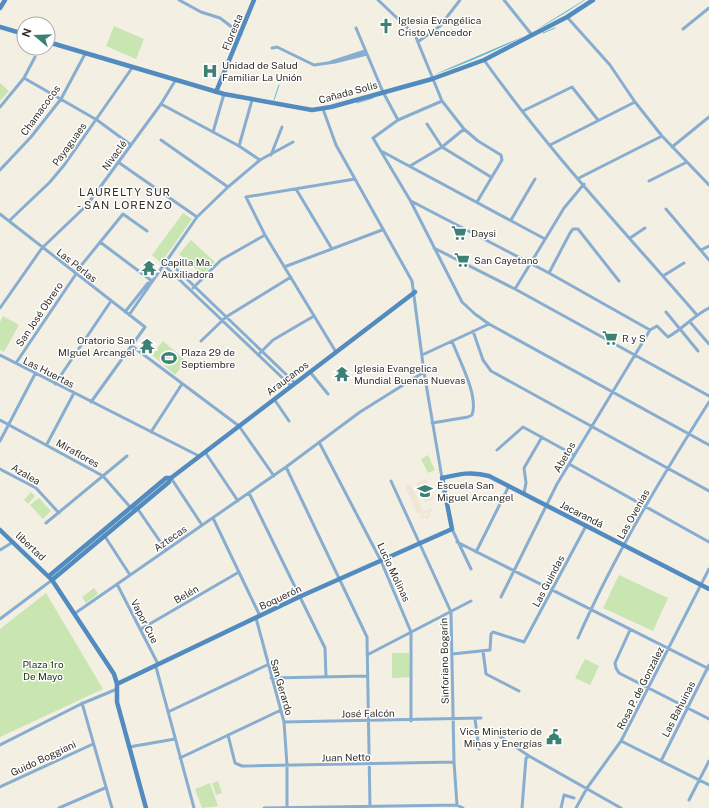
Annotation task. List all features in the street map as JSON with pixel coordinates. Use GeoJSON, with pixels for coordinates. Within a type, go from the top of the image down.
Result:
{"type":"FeatureCollection","features":[{"type":"Feature","properties":{"kind":"street"},"geometry":{"type":"LineString","coordinates":[[0,8],[5,0]]}},
{"type":"Feature","properties":{"kind":"street"},"geometry":{"type":"LineString","coordinates":[[178,0],[200,12],[220,18],[241,34]]}},
{"type":"Feature","properties":{"kind":"street","name":"Floresta"},"geometry":{"type":"LineString","coordinates":[[216,92],[254,0]]}},
{"type":"Feature","properties":{"kind":"street"},"geometry":{"type":"LineString","coordinates":[[378,0],[410,29],[418,41],[442,101],[464,129],[501,155],[502,160],[477,202]]}},
{"type":"Feature","properties":{"kind":"street"},"geometry":{"type":"LineString","coordinates":[[504,0],[532,35]]}},
{"type":"Feature","properties":{"kind":"street","name":"Cañada Solis"},"geometry":{"type":"LineString","coordinates":[[56,45],[175,81],[224,94],[301,110],[323,109],[432,79],[484,60],[567,17],[593,0]]}},
{"type":"Feature","properties":{"kind":"street"},"geometry":{"type":"LineString","coordinates":[[418,41],[440,26],[458,1]]}},
{"type":"Feature","properties":{"kind":"street"},"geometry":{"type":"LineString","coordinates":[[683,29],[709,8]]}},
{"type":"Feature","properties":{"kind":"street"},"geometry":{"type":"LineString","coordinates":[[567,17],[610,65],[635,102],[662,136],[709,185]]}},
{"type":"Feature","properties":{"kind":"street"},"geometry":{"type":"LineString","coordinates":[[0,27],[16,32]]}},
{"type":"Feature","properties":{"kind":"street"},"geometry":{"type":"LineString","coordinates":[[356,28],[383,92],[398,120]]}},
{"type":"Feature","properties":{"kind":"street"},"geometry":{"type":"LineString","coordinates":[[272,48],[276,47],[311,64],[331,62],[366,52]]}},
{"type":"Feature","properties":{"kind":"street","name":"Chamacocos"},"geometry":{"type":"LineString","coordinates":[[0,170],[31,137],[61,99],[85,54]]}},
{"type":"Feature","properties":{"kind":"street"},"geometry":{"type":"LineString","coordinates":[[0,106],[24,78],[35,57]]}},
{"type":"Feature","properties":{"kind":"street"},"geometry":{"type":"LineString","coordinates":[[484,60],[504,88],[550,145],[696,314]]}},
{"type":"Feature","properties":{"kind":"street","name":"Payaguaes"},"geometry":{"type":"LineString","coordinates":[[9,221],[50,182],[65,164],[132,68]]}},
{"type":"Feature","properties":{"kind":"street"},"geometry":{"type":"LineString","coordinates":[[24,78],[96,120],[131,144]]}},
{"type":"Feature","properties":{"kind":"street","name":"Nivaclé"},"geometry":{"type":"LineString","coordinates":[[0,308],[42,248],[86,205],[161,104],[175,81]]}},
{"type":"Feature","properties":{"kind":"street"},"geometry":{"type":"LineString","coordinates":[[523,111],[572,87],[598,120]]}},
{"type":"Feature","properties":{"kind":"street"},"geometry":{"type":"LineString","coordinates":[[213,132],[224,94]]}},
{"type":"Feature","properties":{"kind":"street"},"geometry":{"type":"LineString","coordinates":[[239,146],[252,100]]}},
{"type":"Feature","properties":{"kind":"street"},"geometry":{"type":"LineString","coordinates":[[442,101],[398,120],[373,138],[410,200],[462,302],[474,314],[490,324],[709,445]]}},
{"type":"Feature","properties":{"kind":"street"},"geometry":{"type":"LineString","coordinates":[[550,145],[635,102]]}},
{"type":"Feature","properties":{"kind":"street"},"geometry":{"type":"LineString","coordinates":[[161,104],[239,146],[260,160]]}},
{"type":"Feature","properties":{"kind":"street"},"geometry":{"type":"LineString","coordinates":[[323,109],[336,145],[382,230],[409,274],[415,292],[424,372],[452,529],[471,569]]}},
{"type":"Feature","properties":{"kind":"street"},"geometry":{"type":"LineString","coordinates":[[672,147],[709,117]]}},
{"type":"Feature","properties":{"kind":"street"},"geometry":{"type":"LineString","coordinates":[[427,124],[442,147],[491,177]]}},
{"type":"Feature","properties":{"kind":"street"},"geometry":{"type":"LineString","coordinates":[[271,155],[282,127]]}},
{"type":"Feature","properties":{"kind":"street"},"geometry":{"type":"LineString","coordinates":[[410,166],[442,147],[464,129]]}},
{"type":"Feature","properties":{"kind":"street"},"geometry":{"type":"LineString","coordinates":[[579,178],[662,136]]}},
{"type":"Feature","properties":{"kind":"street"},"geometry":{"type":"LineString","coordinates":[[161,140],[228,187]]}},
{"type":"Feature","properties":{"kind":"street"},"geometry":{"type":"LineString","coordinates":[[129,315],[197,217],[228,187],[260,160],[293,142]]}},
{"type":"Feature","properties":{"kind":"street"},"geometry":{"type":"LineString","coordinates":[[382,152],[545,238]]}},
{"type":"Feature","properties":{"kind":"street"},"geometry":{"type":"LineString","coordinates":[[118,162],[197,217]]}},
{"type":"Feature","properties":{"kind":"street"},"geometry":{"type":"LineString","coordinates":[[649,181],[687,162]]}},
{"type":"Feature","properties":{"kind":"street"},"geometry":{"type":"LineString","coordinates":[[336,352],[265,235],[246,197],[355,179]]}},
{"type":"Feature","properties":{"kind":"street"},"geometry":{"type":"LineString","coordinates":[[511,220],[535,179]]}},
{"type":"Feature","properties":{"kind":"street"},"geometry":{"type":"LineString","coordinates":[[515,289],[564,208],[584,184]]}},
{"type":"Feature","properties":{"kind":"street"},"geometry":{"type":"LineString","coordinates":[[296,189],[332,249]]}},
{"type":"Feature","properties":{"kind":"street"},"geometry":{"type":"LineString","coordinates":[[410,200],[549,273],[650,330],[657,326],[668,337],[690,322],[696,314],[709,308]]}},
{"type":"Feature","properties":{"kind":"street"},"geometry":{"type":"LineString","coordinates":[[666,209],[709,260]]}},
{"type":"Feature","properties":{"kind":"street","name":"Las Perlas"},"geometry":{"type":"LineString","coordinates":[[0,214],[145,327],[132,346]]}},
{"type":"Feature","properties":{"kind":"street","name":"San José Obrero"},"geometry":{"type":"LineString","coordinates":[[16,364],[75,273],[123,214],[147,231]]}},
{"type":"Feature","properties":{"kind":"street"},"geometry":{"type":"LineString","coordinates":[[630,238],[645,228]]}},
{"type":"Feature","properties":{"kind":"street"},"geometry":{"type":"LineString","coordinates":[[549,273],[570,233],[573,229],[578,229],[619,281]]}},
{"type":"Feature","properties":{"kind":"street"},"geometry":{"type":"LineString","coordinates":[[284,267],[382,230]]}},
{"type":"Feature","properties":{"kind":"street"},"geometry":{"type":"LineString","coordinates":[[191,291],[221,260],[265,235]]}},
{"type":"Feature","properties":{"kind":"street"},"geometry":{"type":"LineString","coordinates":[[100,242],[152,282]]}},
{"type":"Feature","properties":{"kind":"street"},"geometry":{"type":"LineString","coordinates":[[701,250],[709,246]]}},
{"type":"Feature","properties":{"kind":"street"},"geometry":{"type":"LineString","coordinates":[[434,248],[515,289],[709,396]]}},
{"type":"Feature","properties":{"kind":"street"},"geometry":{"type":"LineString","coordinates":[[166,260],[262,351],[293,385]]}},
{"type":"Feature","properties":{"kind":"street"},"geometry":{"type":"LineString","coordinates":[[663,276],[684,263]]}},
{"type":"Feature","properties":{"kind":"street"},"geometry":{"type":"LineString","coordinates":[[164,265],[258,355],[293,385]]}},
{"type":"Feature","properties":{"kind":"street"},"geometry":{"type":"LineString","coordinates":[[200,341],[226,317],[291,277]]}},
{"type":"Feature","properties":{"kind":"street"},"geometry":{"type":"LineString","coordinates":[[125,312],[148,283],[152,282]]}},
{"type":"Feature","properties":{"kind":"street","name":"Araucanos"},"geometry":{"type":"LineString","coordinates":[[103,534],[166,478],[170,478],[205,452],[415,292]]}},
{"type":"Feature","properties":{"kind":"street"},"geometry":{"type":"LineString","coordinates":[[55,384],[111,301]]}},
{"type":"Feature","properties":{"kind":"street"},"geometry":{"type":"LineString","coordinates":[[666,312],[698,351]]}},
{"type":"Feature","properties":{"kind":"street"},"geometry":{"type":"LineString","coordinates":[[258,355],[273,340],[314,316]]}},
{"type":"Feature","properties":{"kind":"street"},"geometry":{"type":"LineString","coordinates":[[690,322],[709,344]]}},
{"type":"Feature","properties":{"kind":"street"},"geometry":{"type":"LineString","coordinates":[[422,355],[490,324]]}},
{"type":"Feature","properties":{"kind":"street","name":"Abetos"},"geometry":{"type":"LineString","coordinates":[[501,596],[574,454],[650,330]]}},
{"type":"Feature","properties":{"kind":"street"},"geometry":{"type":"LineString","coordinates":[[473,331],[483,360],[491,371],[709,491]]}},
{"type":"Feature","properties":{"kind":"street"},"geometry":{"type":"LineString","coordinates":[[432,423],[468,417],[472,415],[474,411],[474,402],[469,385],[452,341]]}},
{"type":"Feature","properties":{"kind":"street"},"geometry":{"type":"LineString","coordinates":[[91,402],[132,346],[239,426],[274,476]]}},
{"type":"Feature","properties":{"kind":"street","name":"Las Huertas"},"geometry":{"type":"LineString","coordinates":[[0,355],[199,456]]}},
{"type":"Feature","properties":{"kind":"street"},"geometry":{"type":"LineString","coordinates":[[310,372],[328,394]]}},
{"type":"Feature","properties":{"kind":"street","name":"Aztecas"},"geometry":{"type":"LineString","coordinates":[[74,614],[286,468],[360,412],[424,372]]}},
{"type":"Feature","properties":{"kind":"street"},"geometry":{"type":"LineString","coordinates":[[0,441],[35,374]]}},
{"type":"Feature","properties":{"kind":"street"},"geometry":{"type":"LineString","coordinates":[[151,432],[182,384]]}},
{"type":"Feature","properties":{"kind":"street"},"geometry":{"type":"LineString","coordinates":[[47,444],[74,393]]}},
{"type":"Feature","properties":{"kind":"street"},"geometry":{"type":"LineString","coordinates":[[274,399],[289,421]]}},
{"type":"Feature","properties":{"kind":"street","name":"Las Ovenias"},"geometry":{"type":"LineString","coordinates":[[578,638],[590,610],[646,506],[709,402]]}},
{"type":"Feature","properties":{"kind":"street","name":"Miraflores"},"geometry":{"type":"LineString","coordinates":[[0,420],[47,444],[103,476],[131,508]]}},
{"type":"Feature","properties":{"kind":"street"},"geometry":{"type":"LineString","coordinates":[[497,450],[523,427],[574,454]]}},
{"type":"Feature","properties":{"kind":"street"},"geometry":{"type":"LineString","coordinates":[[524,493],[526,483],[524,468],[542,437]]}},
{"type":"Feature","properties":{"kind":"street","name":"Lucio Molinas"},"geometry":{"type":"LineString","coordinates":[[319,442],[381,561],[411,632],[411,721]]}},
{"type":"Feature","properties":{"kind":"street"},"geometry":{"type":"LineString","coordinates":[[205,452],[238,501]]}},
{"type":"Feature","properties":{"kind":"street"},"geometry":{"type":"LineString","coordinates":[[46,523],[127,456]]}},
{"type":"Feature","properties":{"kind":"street"},"geometry":{"type":"LineString","coordinates":[[569,464],[709,542]]}},
{"type":"Feature","properties":{"kind":"street"},"geometry":{"type":"LineString","coordinates":[[286,468],[341,579],[367,637],[370,807]]}},
{"type":"Feature","properties":{"kind":"street","name":"Azalea"},"geometry":{"type":"LineString","coordinates":[[0,469],[36,488],[59,513]]}},
{"type":"Feature","properties":{"kind":"street","name":"Jacarandá"},"geometry":{"type":"LineString","coordinates":[[442,478],[472,472],[480,473],[524,493],[709,589]]}},
{"type":"Feature","properties":{"kind":"street"},"geometry":{"type":"LineString","coordinates":[[170,478],[202,525]]}},
{"type":"Feature","properties":{"kind":"street","name":"Araucanos"},"geometry":{"type":"LineString","coordinates":[[50,578],[169,482],[170,478]]}},
{"type":"Feature","properties":{"kind":"street","name":"Sinforiano Bogarín"},"geometry":{"type":"LineString","coordinates":[[391,481],[451,612],[454,762],[457,805]]}},
{"type":"Feature","properties":{"kind":"street"},"geometry":{"type":"LineString","coordinates":[[476,552],[509,486]]}},
{"type":"Feature","properties":{"kind":"street"},"geometry":{"type":"LineString","coordinates":[[249,493],[325,648],[326,677]]}},
{"type":"Feature","properties":{"kind":"street"},"geometry":{"type":"LineString","coordinates":[[131,508],[137,508],[166,550]]}},
{"type":"Feature","properties":{"kind":"street","name":"San Gerardo"},"geometry":{"type":"LineString","coordinates":[[213,518],[239,572],[258,617],[267,665],[284,722],[287,765],[287,808]]}},
{"type":"Feature","properties":{"kind":"street","name":"Las Guindas"},"geometry":{"type":"LineString","coordinates":[[483,651],[490,650],[491,634],[493,632],[524,642],[586,526]]}},
{"type":"Feature","properties":{"kind":"street","name":"Boquerón"},"geometry":{"type":"LineString","coordinates":[[117,686],[299,597],[452,529]]}},
{"type":"Feature","properties":{"kind":"street","name":"libertad"},"geometry":{"type":"LineString","coordinates":[[0,530],[50,578],[114,674],[117,686],[117,702],[146,808]]}},
{"type":"Feature","properties":{"kind":"street"},"geometry":{"type":"LineString","coordinates":[[103,534],[130,575]]}},
{"type":"Feature","properties":{"kind":"street"},"geometry":{"type":"LineString","coordinates":[[0,550],[14,542]]}},
{"type":"Feature","properties":{"kind":"street"},"geometry":{"type":"LineString","coordinates":[[457,542],[630,630],[708,667]]}},
{"type":"Feature","properties":{"kind":"street","name":"Rosa P. de Gonzalez"},"geometry":{"type":"LineString","coordinates":[[576,808],[586,788],[621,741],[649,689],[709,569]]}},
{"type":"Feature","properties":{"kind":"street","name":"Belén"},"geometry":{"type":"LineString","coordinates":[[141,629],[239,572]]}},
{"type":"Feature","properties":{"kind":"street"},"geometry":{"type":"LineString","coordinates":[[0,619],[50,578]]}},
{"type":"Feature","properties":{"kind":"street","name":"Vapor Cue"},"geometry":{"type":"LineString","coordinates":[[117,584],[141,629],[157,666],[194,808]]}},
{"type":"Feature","properties":{"kind":"street"},"geometry":{"type":"LineString","coordinates":[[367,655],[471,601]]}},
{"type":"Feature","properties":{"kind":"street"},"geometry":{"type":"LineString","coordinates":[[630,630],[615,663],[616,668],[624,677],[709,719]]}},
{"type":"Feature","properties":{"kind":"street"},"geometry":{"type":"LineString","coordinates":[[452,654],[483,651],[486,674],[519,691]]}},
{"type":"Feature","properties":{"kind":"street"},"geometry":{"type":"LineString","coordinates":[[168,712],[267,665]]}},
{"type":"Feature","properties":{"kind":"street","name":"Las Bahuinas"},"geometry":{"type":"LineString","coordinates":[[661,761],[708,667]]}},
{"type":"Feature","properties":{"kind":"street"},"geometry":{"type":"LineString","coordinates":[[271,678],[367,676]]}},
{"type":"Feature","properties":{"kind":"street"},"geometry":{"type":"LineString","coordinates":[[0,745],[117,686]]}},
{"type":"Feature","properties":{"kind":"street"},"geometry":{"type":"LineString","coordinates":[[82,703],[105,788],[112,808]]}},
{"type":"Feature","properties":{"kind":"street"},"geometry":{"type":"LineString","coordinates":[[180,758],[281,710]]}},
{"type":"Feature","properties":{"kind":"street","name":"José Falcón"},"geometry":{"type":"LineString","coordinates":[[284,722],[411,721],[481,718]]}},
{"type":"Feature","properties":{"kind":"street"},"geometry":{"type":"LineString","coordinates":[[475,719],[479,749]]}},
{"type":"Feature","properties":{"kind":"street"},"geometry":{"type":"LineString","coordinates":[[495,734],[529,756],[621,808]]}},
{"type":"Feature","properties":{"kind":"street","name":"Juan Netto"},"geometry":{"type":"LineString","coordinates":[[228,735],[235,763],[238,765],[454,762]]}},
{"type":"Feature","properties":{"kind":"street"},"geometry":{"type":"LineString","coordinates":[[129,747],[175,739]]}},
{"type":"Feature","properties":{"kind":"street"},"geometry":{"type":"LineString","coordinates":[[621,741],[709,785]]}},
{"type":"Feature","properties":{"kind":"street","name":"Guido Boggiani"},"geometry":{"type":"LineString","coordinates":[[0,787],[93,744]]}},
{"type":"Feature","properties":{"kind":"street"},"geometry":{"type":"LineString","coordinates":[[522,808],[526,758],[529,756]]}},
{"type":"Feature","properties":{"kind":"street"},"geometry":{"type":"LineString","coordinates":[[689,800],[709,760]]}},
{"type":"Feature","properties":{"kind":"street"},"geometry":{"type":"LineString","coordinates":[[59,808],[105,788]]}},
{"type":"Feature","properties":{"kind":"street"},"geometry":{"type":"LineString","coordinates":[[561,808],[564,795],[574,798]]}},
{"type":"Feature","properties":{"kind":"street"},"geometry":{"type":"LineString","coordinates":[[264,808],[457,805],[463,808]]}},
{"type":"Feature","properties":{"kind":"shaded area","name":"Escuela San Miguel Arcangel"},"geometry":{"type":"Polygon","coordinates":[[[426,479],[434,499],[425,503],[416,483],[426,479]]]}},
{"type":"Feature","properties":{"kind":"shaded area","name":"Escuela San Miguel Arcangel"},"geometry":{"type":"Polygon","coordinates":[[[411,484],[423,512],[431,508],[432,511],[429,513],[431,516],[426,519],[425,517],[421,519],[419,516],[422,515],[421,513],[417,514],[405,486],[411,484]]]}},
{"type":"Feature","properties":{"kind":"green space"},"geometry":{"type":"Polygon","coordinates":[[[114,26],[144,39],[136,59],[106,46],[114,26]]]}},
{"type":"Feature","properties":{"kind":"green space"},"geometry":{"type":"Polygon","coordinates":[[[0,83],[9,91],[0,101],[0,83]]]}},
{"type":"Feature","properties":{"kind":"green space"},"geometry":{"type":"Polygon","coordinates":[[[183,213],[192,219],[161,263],[152,255],[183,213]]]}},
{"type":"Feature","properties":{"kind":"green space"},"geometry":{"type":"Polygon","coordinates":[[[191,240],[215,262],[203,275],[179,254],[191,240]]]}},
{"type":"Feature","properties":{"kind":"green space"},"geometry":{"type":"Polygon","coordinates":[[[3,316],[19,325],[4,352],[0,350],[0,322],[3,316]]]}},
{"type":"Feature","properties":{"kind":"green space","name":"Plaza 29 de Septiembre"},"geometry":{"type":"Polygon","coordinates":[[[163,341],[186,361],[175,375],[152,355],[163,341]]]}},
{"type":"Feature","properties":{"kind":"green space"},"geometry":{"type":"Polygon","coordinates":[[[428,455],[435,470],[428,473],[421,459],[428,455]]]}},
{"type":"Feature","properties":{"kind":"green space"},"geometry":{"type":"Polygon","coordinates":[[[31,492],[35,496],[28,504],[24,500],[31,492]]]}},
{"type":"Feature","properties":{"kind":"green space"},"geometry":{"type":"Polygon","coordinates":[[[39,498],[51,511],[43,519],[30,505],[39,498]]]}},
{"type":"Feature","properties":{"kind":"green space"},"geometry":{"type":"Polygon","coordinates":[[[619,575],[668,598],[653,631],[603,608],[619,575]]]}},
{"type":"Feature","properties":{"kind":"green space"},"geometry":{"type":"Polygon","coordinates":[[[94,588],[98,594],[86,603],[82,597],[94,588]]]}},
{"type":"Feature","properties":{"kind":"green space","name":"Plaza 1ro De Mayo"},"geometry":{"type":"Polygon","coordinates":[[[46,593],[103,689],[0,737],[0,629],[46,593]]]}},
{"type":"Feature","properties":{"kind":"green space"},"geometry":{"type":"Polygon","coordinates":[[[392,653],[409,653],[410,677],[392,678],[392,653]]]}},
{"type":"Feature","properties":{"kind":"green space"},"geometry":{"type":"Polygon","coordinates":[[[585,659],[599,666],[590,685],[575,678],[585,659]]]}},
{"type":"Feature","properties":{"kind":"green space"},"geometry":{"type":"Polygon","coordinates":[[[218,781],[222,793],[216,795],[212,783],[218,781]]]}},
{"type":"Feature","properties":{"kind":"green space"},"geometry":{"type":"Polygon","coordinates":[[[210,783],[218,806],[202,808],[195,789],[210,783]]]}},
{"type":"Feature","properties":{"kind":"water"},"geometry":{"type":"Polygon","coordinates":[[[584,0],[585,0],[549,23],[535,30],[584,0]]]}},
{"type":"Feature","properties":{"kind":"water"},"geometry":{"type":"Polygon","coordinates":[[[523,36],[473,60],[433,75],[523,36]]]}},
{"type":"Feature","properties":{"kind":"waterway"},"geometry":{"type":"LineString","coordinates":[[543,33],[555,28]]}},
{"type":"Feature","properties":{"kind":"waterway"},"geometry":{"type":"LineString","coordinates":[[274,100],[279,85]]}},
{"type":"Feature","properties":{"kind":"waterway"},"geometry":{"type":"LineString","coordinates":[[357,103],[373,98]]}},
{"type":"Feature","properties":{"kind":"place","name":"Iglesia Evangélica Cristo Vencedor"},"geometry":{"type":"Point","coordinates":[386,26]}},
{"type":"Feature","properties":{"kind":"place","name":"Unidad de Salud Familiar La Unión"},"geometry":{"type":"Point","coordinates":[210,71]}},
{"type":"Feature","properties":{"kind":"place","name":"Daysi"},"geometry":{"type":"Point","coordinates":[459,233]}},
{"type":"Feature","properties":{"kind":"place","name":"San Cayetano"},"geometry":{"type":"Point","coordinates":[462,260]}},
{"type":"Feature","properties":{"kind":"place","name":"Capilla Ma. Auxiliadora"},"geometry":{"type":"Point","coordinates":[149,268]}},
{"type":"Feature","properties":{"kind":"place","name":"R y S"},"geometry":{"type":"Point","coordinates":[610,338]}},
{"type":"Feature","properties":{"kind":"place","name":"Oratorio San MIguel Arcangel"},"geometry":{"type":"Point","coordinates":[147,346]}},
{"type":"Feature","properties":{"kind":"place","name":"Plaza 29 de Septiembre"},"geometry":{"type":"Point","coordinates":[169,358]}},
{"type":"Feature","properties":{"kind":"place","name":"Iglesia Evangelica Mundial Buenas Nuevas"},"geometry":{"type":"Point","coordinates":[342,374]}},
{"type":"Feature","properties":{"kind":"place","name":"Escuela San Miguel Arcangel"},"geometry":{"type":"Point","coordinates":[425,491]}},
{"type":"Feature","properties":{"kind":"place","name":"Vice Ministerio de Minas y Energías"},"geometry":{"type":"Point","coordinates":[554,737]}},
{"type":"Feature","properties":{"kind":"district","name":"LAURELTY SUR - SAN LORENZO"},"geometry":{"type":"Point","coordinates":[125,198]}}]}
